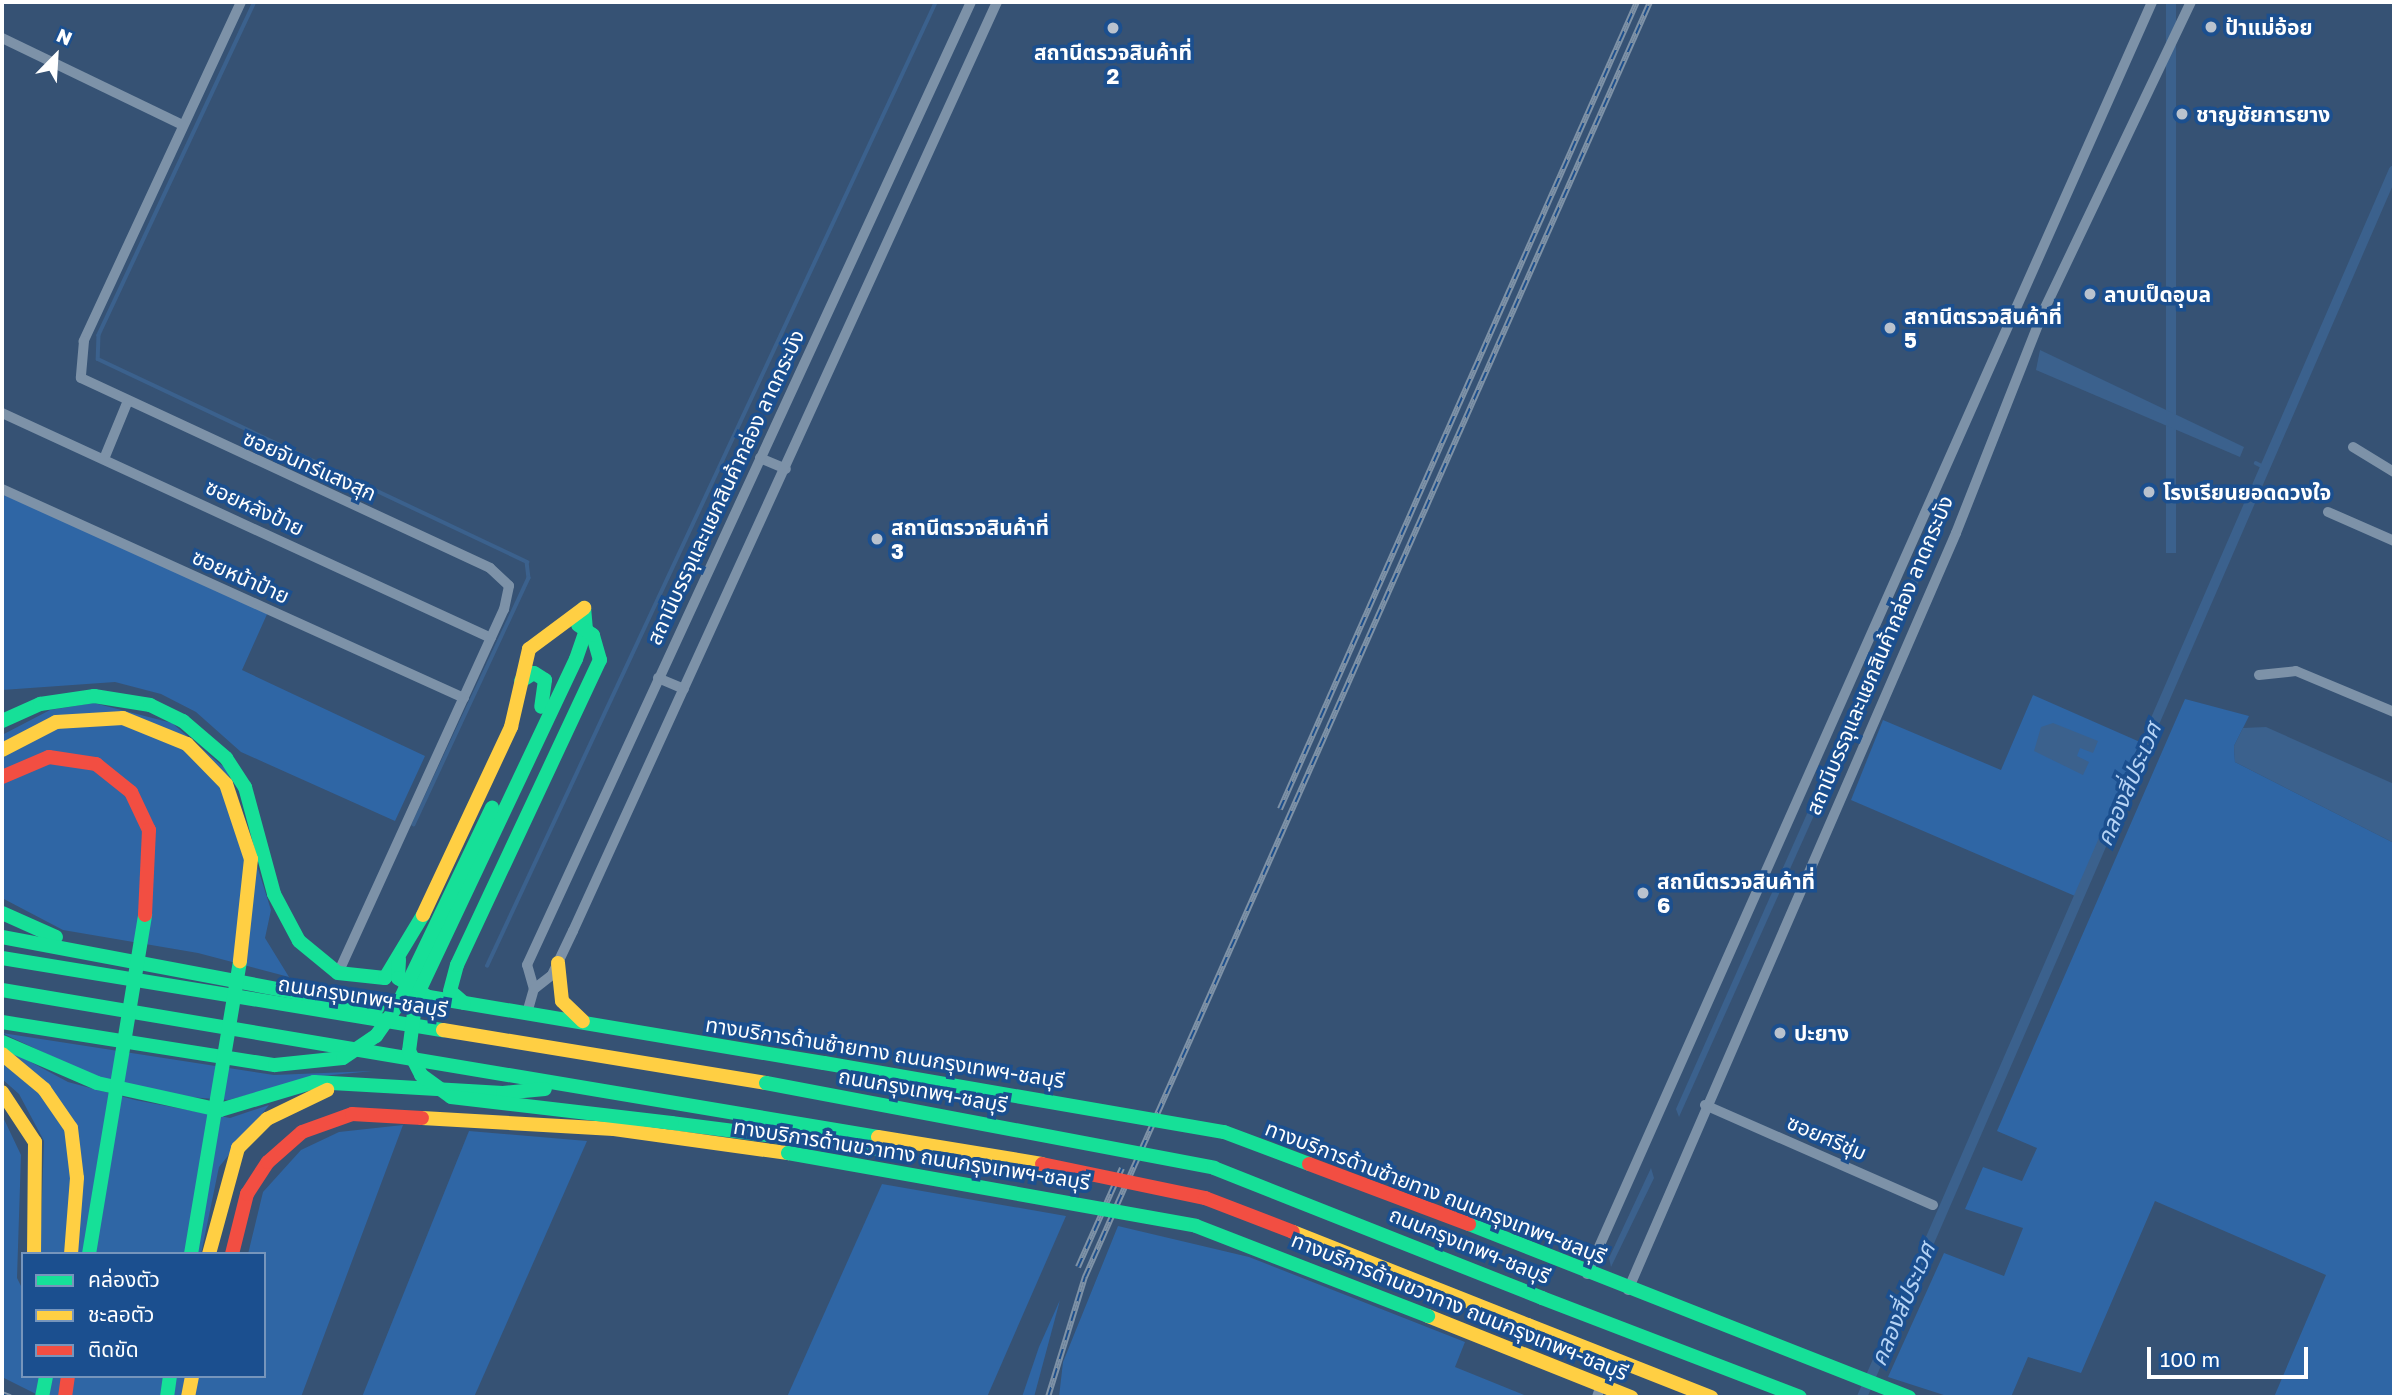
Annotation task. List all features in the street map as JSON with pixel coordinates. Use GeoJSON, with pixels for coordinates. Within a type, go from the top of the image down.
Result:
{"type":"FeatureCollection","features":[{"type":"Feature","properties":{"kind":"main road"},"geometry":{"type":"LineString","coordinates":[[2,722],[60,699],[113,697],[168,713],[199,733],[245,787],[288,926],[338,973],[385,978],[399,960],[511,727],[529,649],[583,608],[586,630],[576,659],[416,998],[409,1051],[421,1075],[451,1097],[479,1104],[869,1150],[969,1153]]}},
{"type":"Feature","properties":{"kind":"main road"},"geometry":{"type":"LineString","coordinates":[[468,1005],[453,997],[451,982],[515,831],[600,660],[600,648],[586,630],[563,621]]}},
{"type":"Feature","properties":{"kind":"main road"},"geometry":{"type":"LineString","coordinates":[[2,1022],[275,1065],[342,1058],[376,1037],[397,1006],[541,707],[544,680],[534,673],[521,681]]}},
{"type":"Feature","properties":{"kind":"main road"},"geometry":{"type":"LineString","coordinates":[[2,750],[56,722],[123,718],[187,744],[226,784],[238,808],[251,859],[250,902],[191,1252]]}},
{"type":"Feature","properties":{"kind":"main road"},"geometry":{"type":"LineString","coordinates":[[2,776],[50,757],[96,764],[131,792],[149,830],[149,891],[89,1252]]}},
{"type":"Feature","properties":{"kind":"main road"},"geometry":{"type":"LineString","coordinates":[[2,913],[59,938],[197,962],[261,981]]}},
{"type":"Feature","properties":{"kind":"main road"},"geometry":{"type":"LineString","coordinates":[[2,937],[261,981],[760,1082]]}},
{"type":"Feature","properties":{"kind":"main road","name":"ถนนกรุงเทพฯ-ชลบุรี"},"geometry":{"type":"LineString","coordinates":[[2,958],[760,1082],[1214,1168],[1795,1395]]}},
{"type":"Feature","properties":{"kind":"main road","name":"ทางบริการด้านซ้ายทาง ถนนกรุงเทพฯ-ชลบุรี"},"geometry":{"type":"LineString","coordinates":[[399,960],[404,984],[468,1005],[1224,1132],[1469,1224],[1587,1274],[1909,1397]]}},
{"type":"Feature","properties":{"kind":"main road"},"geometry":{"type":"LineString","coordinates":[[558,962],[562,1000],[591,1026]]}},
{"type":"Feature","properties":{"kind":"main road"},"geometry":{"type":"LineString","coordinates":[[2,990],[969,1153],[1205,1198],[1711,1397]]}},
{"type":"Feature","properties":{"kind":"main road"},"geometry":{"type":"LineString","coordinates":[[2,1042],[97,1083],[220,1110],[314,1083],[503,1093],[573,1087]]}},
{"type":"Feature","properties":{"kind":"main road"},"geometry":{"type":"LineString","coordinates":[[2,1054],[44,1089],[71,1128],[77,1178],[71,1252]]}},
{"type":"Feature","properties":{"kind":"main road"},"geometry":{"type":"LineString","coordinates":[[209,1252],[231,1164],[267,1119],[295,1101],[344,1086]]}},
{"type":"Feature","properties":{"kind":"main road"},"geometry":{"type":"LineString","coordinates":[[2,1092],[35,1142],[34,1252]]}},
{"type":"Feature","properties":{"kind":"main road","name":"ทางบริการด้านขวาทาง ถนนกรุงเทพฯ-ชลบุรี"},"geometry":{"type":"LineString","coordinates":[[232,1252],[247,1194],[268,1163],[302,1132],[352,1114],[614,1129],[788,1153],[1196,1226],[1428,1316],[1599,1391],[1631,1397]]}},
{"type":"Feature","properties":{"kind":"main road"},"geometry":{"type":"LineString","coordinates":[[42,1397],[47,1378]]}},
{"type":"Feature","properties":{"kind":"main road"},"geometry":{"type":"LineString","coordinates":[[65,1397],[68,1378]]}},
{"type":"Feature","properties":{"kind":"main road"},"geometry":{"type":"LineString","coordinates":[[167,1397],[170,1378]]}},
{"type":"Feature","properties":{"kind":"main road"},"geometry":{"type":"LineString","coordinates":[[188,1397],[191,1378]]}},
{"type":"Feature","properties":{"kind":"street","name":"ซอยจันทร์แสงสุก"},"geometry":{"type":"LineString","coordinates":[[241,2],[78,366],[85,383],[497,571],[508,593],[491,638],[338,973]]}},
{"type":"Feature","properties":{"kind":"street","name":"สถานีบรรจุและแยกสินค้ากล่อง ลาดกระบัง"},"geometry":{"type":"LineString","coordinates":[[534,989],[527,965],[971,2]]}},
{"type":"Feature","properties":{"kind":"street"},"geometry":{"type":"LineString","coordinates":[[527,1013],[534,989],[558,962],[998,2]]}},
{"type":"Feature","properties":{"kind":"street","name":"สถานีบรรจุและแยกสินค้ากล่อง ลาดกระบัง"},"geometry":{"type":"LineString","coordinates":[[1587,1274],[2152,2]]}},
{"type":"Feature","properties":{"kind":"street","name":"สถานีบรรจุและแยกสินค้ากล่อง ลาดกระบัง"},"geometry":{"type":"LineString","coordinates":[[1628,1290],[1705,1105],[1956,533],[2043,312],[2191,2]]}},
{"type":"Feature","properties":{"kind":"street"},"geometry":{"type":"LineString","coordinates":[[2,38],[184,125]]}},
{"type":"Feature","properties":{"kind":"street"},"geometry":{"type":"LineString","coordinates":[[104,459],[127,403]]}},
{"type":"Feature","properties":{"kind":"street","name":"ซอยหลังป้าย"},"geometry":{"type":"LineString","coordinates":[[2,413],[491,638]]}},
{"type":"Feature","properties":{"kind":"street"},"geometry":{"type":"LineString","coordinates":[[2353,447],[2394,472]]}},
{"type":"Feature","properties":{"kind":"street"},"geometry":{"type":"LineString","coordinates":[[760,458],[786,469]]}},
{"type":"Feature","properties":{"kind":"street","name":"ซอยหน้าป้าย"},"geometry":{"type":"LineString","coordinates":[[2,489],[464,698]]}},
{"type":"Feature","properties":{"kind":"street"},"geometry":{"type":"LineString","coordinates":[[2328,512],[2394,541]]}},
{"type":"Feature","properties":{"kind":"street"},"geometry":{"type":"LineString","coordinates":[[2259,675],[2296,671],[2394,712]]}},
{"type":"Feature","properties":{"kind":"street"},"geometry":{"type":"LineString","coordinates":[[658,678],[684,689]]}},
{"type":"Feature","properties":{"kind":"street","name":"ซอยศรีชุ่ม"},"geometry":{"type":"LineString","coordinates":[[1705,1105],[1933,1205]]}},
{"type":"Feature","properties":{"kind":"shaded area"},"geometry":{"type":"Polygon","coordinates":[[[2166,2],[2176,2],[2176,553],[2166,553],[2166,2]]]}},
{"type":"Feature","properties":{"kind":"shaded area"},"geometry":{"type":"Polygon","coordinates":[[[2040,350],[2244,447],[2240,457],[2036,370],[2040,350]]]}},
{"type":"Feature","properties":{"kind":"shaded area"},"geometry":{"type":"Polygon","coordinates":[[[2,492],[268,612],[242,670],[425,756],[395,821],[241,752],[196,712],[161,694],[115,682],[2,690],[2,492]]]}},
{"type":"Feature","properties":{"kind":"shaded area"},"geometry":{"type":"Polygon","coordinates":[[[1920,559],[1927,563],[1679,1117],[1676,1109],[1920,559]]]}},
{"type":"Feature","properties":{"kind":"shaded area"},"geometry":{"type":"Polygon","coordinates":[[[2033,695],[2140,742],[2075,896],[1851,800],[1883,720],[2001,770],[2033,695]]]}},
{"type":"Feature","properties":{"kind":"shaded area"},"geometry":{"type":"Polygon","coordinates":[[[2185,699],[2249,716],[2234,746],[2235,762],[2394,843],[2394,1397],[2274,1397],[2326,1275],[2155,1201],[2081,1373],[2028,1357],[2011,1397],[1950,1397],[1888,1377],[1944,1253],[2004,1276],[2023,1228],[1965,1209],[1983,1167],[2022,1181],[2037,1148],[1997,1131],[2185,699]]]}},
{"type":"Feature","properties":{"kind":"shaded area"},"geometry":{"type":"Polygon","coordinates":[[[94,703],[172,723],[227,770],[271,910],[265,938],[289,977],[198,953],[63,930],[2,898],[2,735],[50,710],[94,703]]]}},
{"type":"Feature","properties":{"kind":"shaded area"},"geometry":{"type":"Polygon","coordinates":[[[2053,723],[2098,741],[2093,753],[2080,748],[2077,756],[2089,762],[2083,775],[2034,751],[2041,727],[2053,723]]]}},
{"type":"Feature","properties":{"kind":"shaded area"},"geometry":{"type":"Polygon","coordinates":[[[2266,727],[2394,784],[2394,843],[2235,762],[2234,746],[2243,728],[2266,727]]]}},
{"type":"Feature","properties":{"kind":"shaded area"},"geometry":{"type":"Polygon","coordinates":[[[2,1033],[274,1075],[373,1071],[322,1076],[228,1100],[189,1097],[98,1078],[2,1033]]]}},
{"type":"Feature","properties":{"kind":"shaded area"},"geometry":{"type":"Polygon","coordinates":[[[12,1052],[68,1082],[135,1100],[230,1118],[269,1105],[219,1167],[201,1252],[40,1252],[44,1141],[19,1094],[2,1079],[2,1053],[12,1052]]]}},
{"type":"Feature","properties":{"kind":"shaded area"},"geometry":{"type":"Polygon","coordinates":[[[2,1115],[21,1155],[17,1278],[21,1286],[21,1378],[266,1378],[266,1252],[248,1252],[263,1192],[301,1150],[339,1132],[403,1125],[301,1397],[42,1397],[2,1377],[2,1115]]]}},
{"type":"Feature","properties":{"kind":"shaded area"},"geometry":{"type":"Polygon","coordinates":[[[469,1131],[587,1141],[474,1397],[362,1397],[469,1131]]]}},
{"type":"Feature","properties":{"kind":"shaded area"},"geometry":{"type":"Polygon","coordinates":[[[1651,1168],[1654,1178],[1611,1267],[1609,1258],[1651,1168]]]}},
{"type":"Feature","properties":{"kind":"shaded area"},"geometry":{"type":"Polygon","coordinates":[[[882,1184],[1066,1216],[987,1397],[787,1397],[882,1184]]]}},
{"type":"Feature","properties":{"kind":"shaded area"},"geometry":{"type":"Polygon","coordinates":[[[1118,1226],[1249,1257],[1465,1342],[1455,1367],[1529,1397],[1059,1397],[1063,1362],[1118,1226]]]}},
{"type":"Feature","properties":{"kind":"shaded area"},"geometry":{"type":"Polygon","coordinates":[[[1060,1300],[1034,1397],[1022,1397],[1039,1347],[1060,1300]]]}},
{"type":"Feature","properties":{"kind":"waterway"},"geometry":{"type":"LineString","coordinates":[[255,2],[99,335],[98,359],[527,562],[529,578],[414,825]]}},
{"type":"Feature","properties":{"kind":"waterway"},"geometry":{"type":"LineString","coordinates":[[487,966],[936,2]]}},
{"type":"Feature","properties":{"kind":"waterway","name":"คลองสี่ประเวศ"},"geometry":{"type":"LineString","coordinates":[[1862,1397],[2394,170]]}},
{"type":"Feature","properties":{"kind":"waterway"},"geometry":{"type":"LineString","coordinates":[[2256,463],[2266,468]]}},
{"type":"Feature","properties":{"kind":"railway"},"geometry":{"type":"LineString","coordinates":[[1280,809],[1637,2]]}},
{"type":"Feature","properties":{"kind":"railway"},"geometry":{"type":"LineString","coordinates":[[1048,1397],[1085,1277],[1650,2]]}},
{"type":"Feature","properties":{"kind":"railway"},"geometry":{"type":"LineString","coordinates":[[1078,1267],[1122,1168]]}},
{"type":"Feature","properties":{"kind":"railway"},"geometry":{"type":"LineString","coordinates":[[2,1394],[10,1397]]}},
{"type":"Feature","properties":{"kind":"traffic: fast"},"geometry":{"type":"LineString","coordinates":[[576,659],[586,630],[584,608]]}},
{"type":"Feature","properties":{"kind":"traffic: fast"},"geometry":{"type":"LineString","coordinates":[[464,1003],[450,991],[457,965],[600,660],[593,635],[578,625]]}},
{"type":"Feature","properties":{"kind":"traffic: fast"},"geometry":{"type":"LineString","coordinates":[[576,659],[416,998],[409,1051],[421,1075],[451,1097],[671,1123]]}},
{"type":"Feature","properties":{"kind":"traffic: fast"},"geometry":{"type":"LineString","coordinates":[[521,681],[534,673],[545,680],[541,707]]}},
{"type":"Feature","properties":{"kind":"traffic: fast"},"geometry":{"type":"LineString","coordinates":[[2,721],[40,704],[94,696],[150,705],[183,721],[226,758],[245,787],[274,894],[299,941],[338,973],[385,978],[423,915]]}},
{"type":"Feature","properties":{"kind":"traffic: fast"},"geometry":{"type":"LineString","coordinates":[[275,1065],[343,1058],[376,1036],[397,1006],[492,808]]}},
{"type":"Feature","properties":{"kind":"traffic: fast"},"geometry":{"type":"LineString","coordinates":[[2,913],[56,937]]}},
{"type":"Feature","properties":{"kind":"traffic: fast"},"geometry":{"type":"LineString","coordinates":[[89,1252],[145,915]]}},
{"type":"Feature","properties":{"kind":"traffic: fast"},"geometry":{"type":"LineString","coordinates":[[2,937],[377,1008]]}},
{"type":"Feature","properties":{"kind":"traffic: fast"},"geometry":{"type":"LineString","coordinates":[[2,958],[443,1030]]}},
{"type":"Feature","properties":{"kind":"traffic: fast"},"geometry":{"type":"LineString","coordinates":[[399,960],[398,978],[429,997],[824,1063]]}},
{"type":"Feature","properties":{"kind":"traffic: fast"},"geometry":{"type":"LineString","coordinates":[[191,1252],[240,961]]}},
{"type":"Feature","properties":{"kind":"traffic: fast"},"geometry":{"type":"LineString","coordinates":[[2,990],[878,1137]]}},
{"type":"Feature","properties":{"kind":"traffic: fast"},"geometry":{"type":"LineString","coordinates":[[2,1022],[275,1065]]}},
{"type":"Feature","properties":{"kind":"traffic: fast"},"geometry":{"type":"LineString","coordinates":[[2,1042],[97,1083],[220,1110],[314,1082],[503,1093],[545,1089]]}},
{"type":"Feature","properties":{"kind":"traffic: fast"},"geometry":{"type":"LineString","coordinates":[[824,1063],[1224,1132],[1309,1164]]}},
{"type":"Feature","properties":{"kind":"traffic: fast"},"geometry":{"type":"LineString","coordinates":[[766,1083],[1214,1168],[1542,1298]]}},
{"type":"Feature","properties":{"kind":"traffic: fast"},"geometry":{"type":"LineString","coordinates":[[671,1123],[892,1151]]}},
{"type":"Feature","properties":{"kind":"traffic: fast"},"geometry":{"type":"LineString","coordinates":[[788,1153],[1196,1226],[1428,1316]]}},
{"type":"Feature","properties":{"kind":"traffic: fast"},"geometry":{"type":"LineString","coordinates":[[1469,1224],[1909,1397]]}},
{"type":"Feature","properties":{"kind":"traffic: fast"},"geometry":{"type":"LineString","coordinates":[[1542,1298],[1800,1397]]}},
{"type":"Feature","properties":{"kind":"traffic: fast"},"geometry":{"type":"LineString","coordinates":[[42,1397],[46,1378]]}},
{"type":"Feature","properties":{"kind":"traffic: fast"},"geometry":{"type":"LineString","coordinates":[[167,1397],[170,1378]]}},
{"type":"Feature","properties":{"kind":"traffic: slow"},"geometry":{"type":"LineString","coordinates":[[423,915],[511,727],[529,649],[584,608]]}},
{"type":"Feature","properties":{"kind":"traffic: slow"},"geometry":{"type":"LineString","coordinates":[[2,750],[56,722],[123,718],[187,744],[226,784],[251,859],[240,961]]}},
{"type":"Feature","properties":{"kind":"traffic: slow"},"geometry":{"type":"LineString","coordinates":[[558,963],[562,1001],[583,1021]]}},
{"type":"Feature","properties":{"kind":"traffic: slow"},"geometry":{"type":"LineString","coordinates":[[443,1030],[766,1083]]}},
{"type":"Feature","properties":{"kind":"traffic: slow"},"geometry":{"type":"LineString","coordinates":[[2,1054],[44,1089],[71,1128],[77,1178],[71,1252]]}},
{"type":"Feature","properties":{"kind":"traffic: slow"},"geometry":{"type":"LineString","coordinates":[[210,1252],[238,1148],[267,1119],[327,1090]]}},
{"type":"Feature","properties":{"kind":"traffic: slow"},"geometry":{"type":"LineString","coordinates":[[2,1092],[35,1142],[34,1252]]}},
{"type":"Feature","properties":{"kind":"traffic: slow"},"geometry":{"type":"LineString","coordinates":[[422,1118],[614,1129],[788,1153]]}},
{"type":"Feature","properties":{"kind":"traffic: slow"},"geometry":{"type":"LineString","coordinates":[[878,1137],[1042,1164]]}},
{"type":"Feature","properties":{"kind":"traffic: slow"},"geometry":{"type":"LineString","coordinates":[[1293,1232],[1528,1325]]}},
{"type":"Feature","properties":{"kind":"traffic: slow"},"geometry":{"type":"LineString","coordinates":[[1428,1316],[1631,1397]]}},
{"type":"Feature","properties":{"kind":"traffic: slow"},"geometry":{"type":"LineString","coordinates":[[1528,1325],[1711,1397]]}},
{"type":"Feature","properties":{"kind":"traffic: slow"},"geometry":{"type":"LineString","coordinates":[[188,1397],[192,1378]]}},
{"type":"Feature","properties":{"kind":"traffic: jam"},"geometry":{"type":"LineString","coordinates":[[2,777],[49,757],[96,764],[131,792],[149,830],[145,915]]}},
{"type":"Feature","properties":{"kind":"traffic: jam"},"geometry":{"type":"LineString","coordinates":[[232,1252],[247,1194],[268,1162],[302,1132],[352,1114],[422,1118]]}},
{"type":"Feature","properties":{"kind":"traffic: jam"},"geometry":{"type":"LineString","coordinates":[[1042,1164],[1205,1198],[1293,1232]]}},
{"type":"Feature","properties":{"kind":"traffic: jam"},"geometry":{"type":"LineString","coordinates":[[1309,1164],[1469,1224]]}},
{"type":"Feature","properties":{"kind":"traffic: jam"},"geometry":{"type":"LineString","coordinates":[[65,1397],[68,1378]]}},
{"type":"Feature","properties":{"kind":"place","name":"ป้าแม่อ้อย"},"geometry":{"type":"Point","coordinates":[2211,27]}},
{"type":"Feature","properties":{"kind":"place","name":"สถานีตรวจสินค้าที่ 2"},"geometry":{"type":"Point","coordinates":[1113,28]}},
{"type":"Feature","properties":{"kind":"place","name":"ชาญชัยการยาง"},"geometry":{"type":"Point","coordinates":[2182,114]}},
{"type":"Feature","properties":{"kind":"place","name":"ลาบเป็ดอุบล"},"geometry":{"type":"Point","coordinates":[2090,294]}},
{"type":"Feature","properties":{"kind":"place","name":"สถานีตรวจสินค้าที่ 5"},"geometry":{"type":"Point","coordinates":[1890,328]}},
{"type":"Feature","properties":{"kind":"place","name":"โรงเรียนยอดดวงใจ"},"geometry":{"type":"Point","coordinates":[2149,492]}},
{"type":"Feature","properties":{"kind":"place","name":"สถานีตรวจสินค้าที่ 3"},"geometry":{"type":"Point","coordinates":[877,539]}},
{"type":"Feature","properties":{"kind":"place","name":"สถานีตรวจสินค้าที่ 6"},"geometry":{"type":"Point","coordinates":[1643,893]}},
{"type":"Feature","properties":{"kind":"place","name":"ปะยาง"},"geometry":{"type":"Point","coordinates":[1780,1033]}}]}
